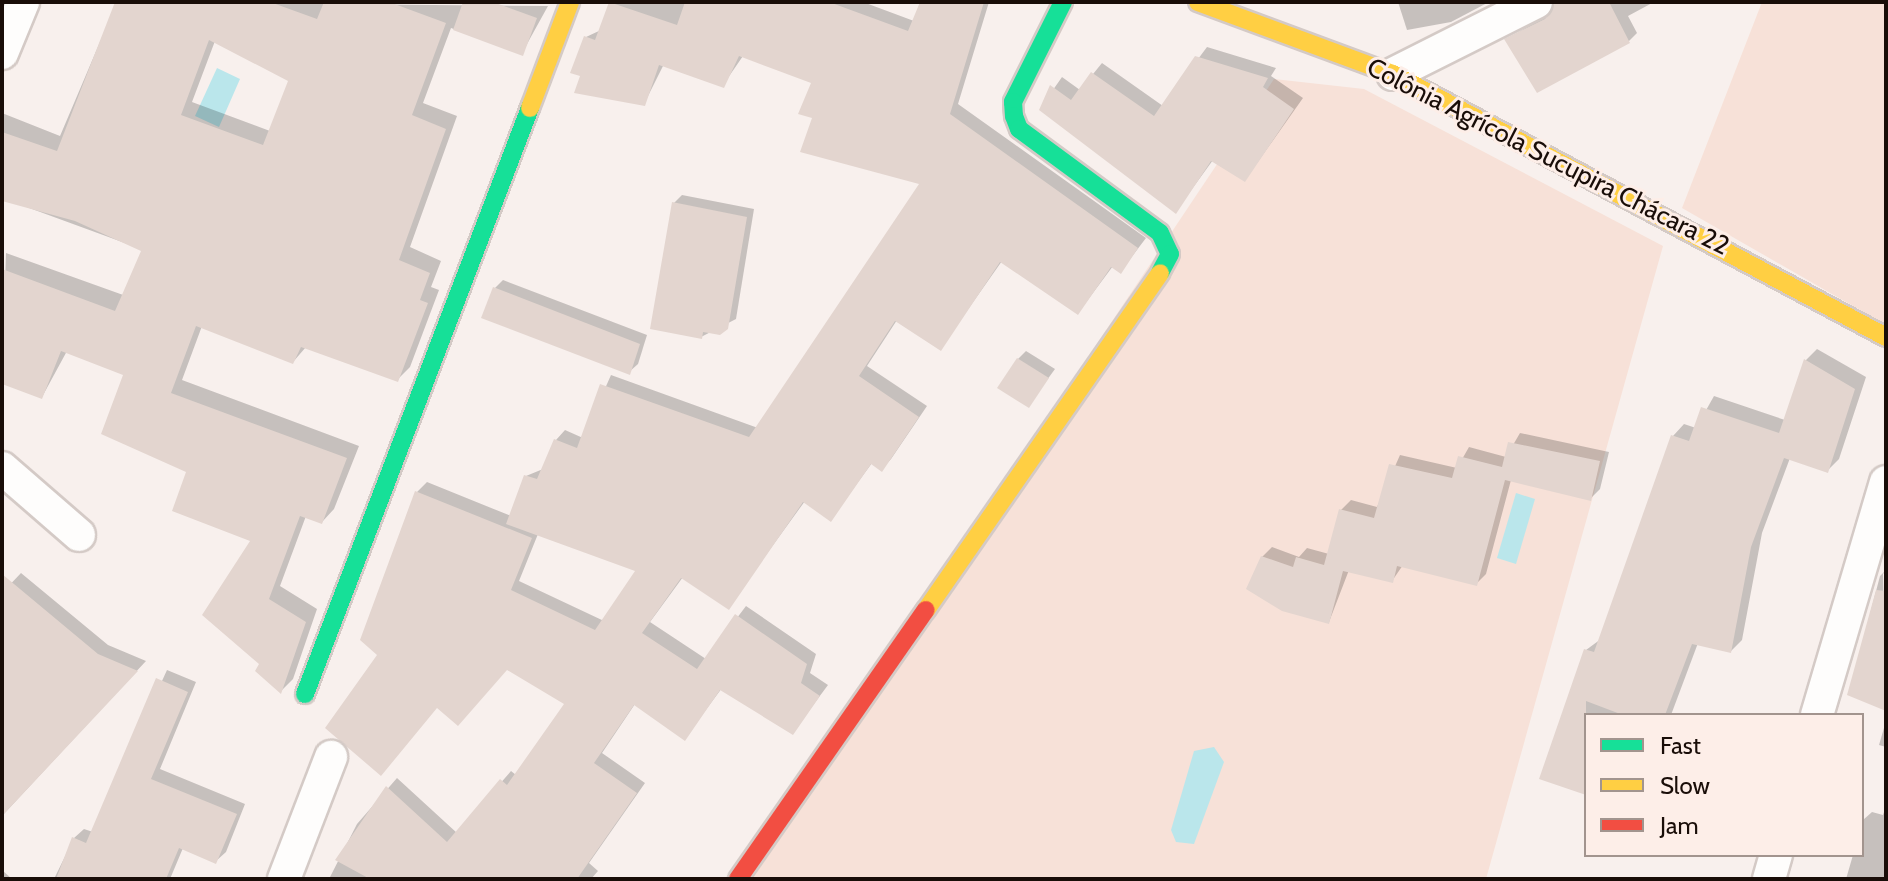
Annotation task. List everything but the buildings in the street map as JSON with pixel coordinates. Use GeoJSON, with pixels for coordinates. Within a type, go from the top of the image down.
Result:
{"type":"FeatureCollection","features":[{"type":"Feature","properties":{"kind":"street"},"geometry":{"type":"LineString","coordinates":[[2,53],[23,2]]}},
{"type":"Feature","properties":{"kind":"street"},"geometry":{"type":"LineString","coordinates":[[305,694],[570,2]]}},
{"type":"Feature","properties":{"kind":"street"},"geometry":{"type":"LineString","coordinates":[[738,879],[1170,254],[1160,233],[1019,129],[1013,102],[1063,2]]}},
{"type":"Feature","properties":{"kind":"street","name":"Colônia Agrícola Sucupira Chácara 22"},"geometry":{"type":"LineString","coordinates":[[1198,2],[1393,74],[1886,337]]}},
{"type":"Feature","properties":{"kind":"street"},"geometry":{"type":"LineString","coordinates":[[1393,74],[1536,2]]}},
{"type":"Feature","properties":{"kind":"street"},"geometry":{"type":"LineString","coordinates":[[2,468],[79,535]]}},
{"type":"Feature","properties":{"kind":"street"},"geometry":{"type":"LineString","coordinates":[[1818,713],[1886,482]]}},
{"type":"Feature","properties":{"kind":"street"},"geometry":{"type":"LineString","coordinates":[[284,879],[331,757]]}},
{"type":"Feature","properties":{"kind":"street"},"geometry":{"type":"LineString","coordinates":[[1769,879],[1775,857]]}},
{"type":"Feature","properties":{"kind":"shaded area"},"geometry":{"type":"Polygon","coordinates":[[[1762,2],[1886,2],[1886,325],[1682,208],[1762,2]]]}},
{"type":"Feature","properties":{"kind":"shaded area"},"geometry":{"type":"Polygon","coordinates":[[[1274,79],[1364,89],[1663,246],[1486,879],[739,879],[1274,79]]]}},
{"type":"Feature","properties":{"kind":"water"},"geometry":{"type":"Polygon","coordinates":[[[217,68],[240,79],[219,127],[195,116],[217,68]]]}},
{"type":"Feature","properties":{"kind":"water"},"geometry":{"type":"Polygon","coordinates":[[[1516,493],[1535,499],[1516,564],[1497,558],[1516,493]]]}},
{"type":"Feature","properties":{"kind":"water"},"geometry":{"type":"Polygon","coordinates":[[[1214,747],[1224,762],[1194,844],[1176,842],[1171,830],[1194,751],[1214,747]]]}},
{"type":"Feature","properties":{"kind":"traffic: fast"},"geometry":{"type":"LineString","coordinates":[[1063,2],[1013,102],[1014,116],[1019,129],[1160,233],[1170,254],[1160,273]]}},
{"type":"Feature","properties":{"kind":"traffic: fast"},"geometry":{"type":"LineString","coordinates":[[305,694],[530,108]]}},
{"type":"Feature","properties":{"kind":"traffic: slow"},"geometry":{"type":"LineString","coordinates":[[530,108],[570,2]]}},
{"type":"Feature","properties":{"kind":"traffic: slow"},"geometry":{"type":"LineString","coordinates":[[1198,2],[1393,74],[1886,337]]}},
{"type":"Feature","properties":{"kind":"traffic: slow"},"geometry":{"type":"LineString","coordinates":[[926,610],[1160,273]]}},
{"type":"Feature","properties":{"kind":"traffic: jam"},"geometry":{"type":"LineString","coordinates":[[738,879],[926,610]]}}]}
